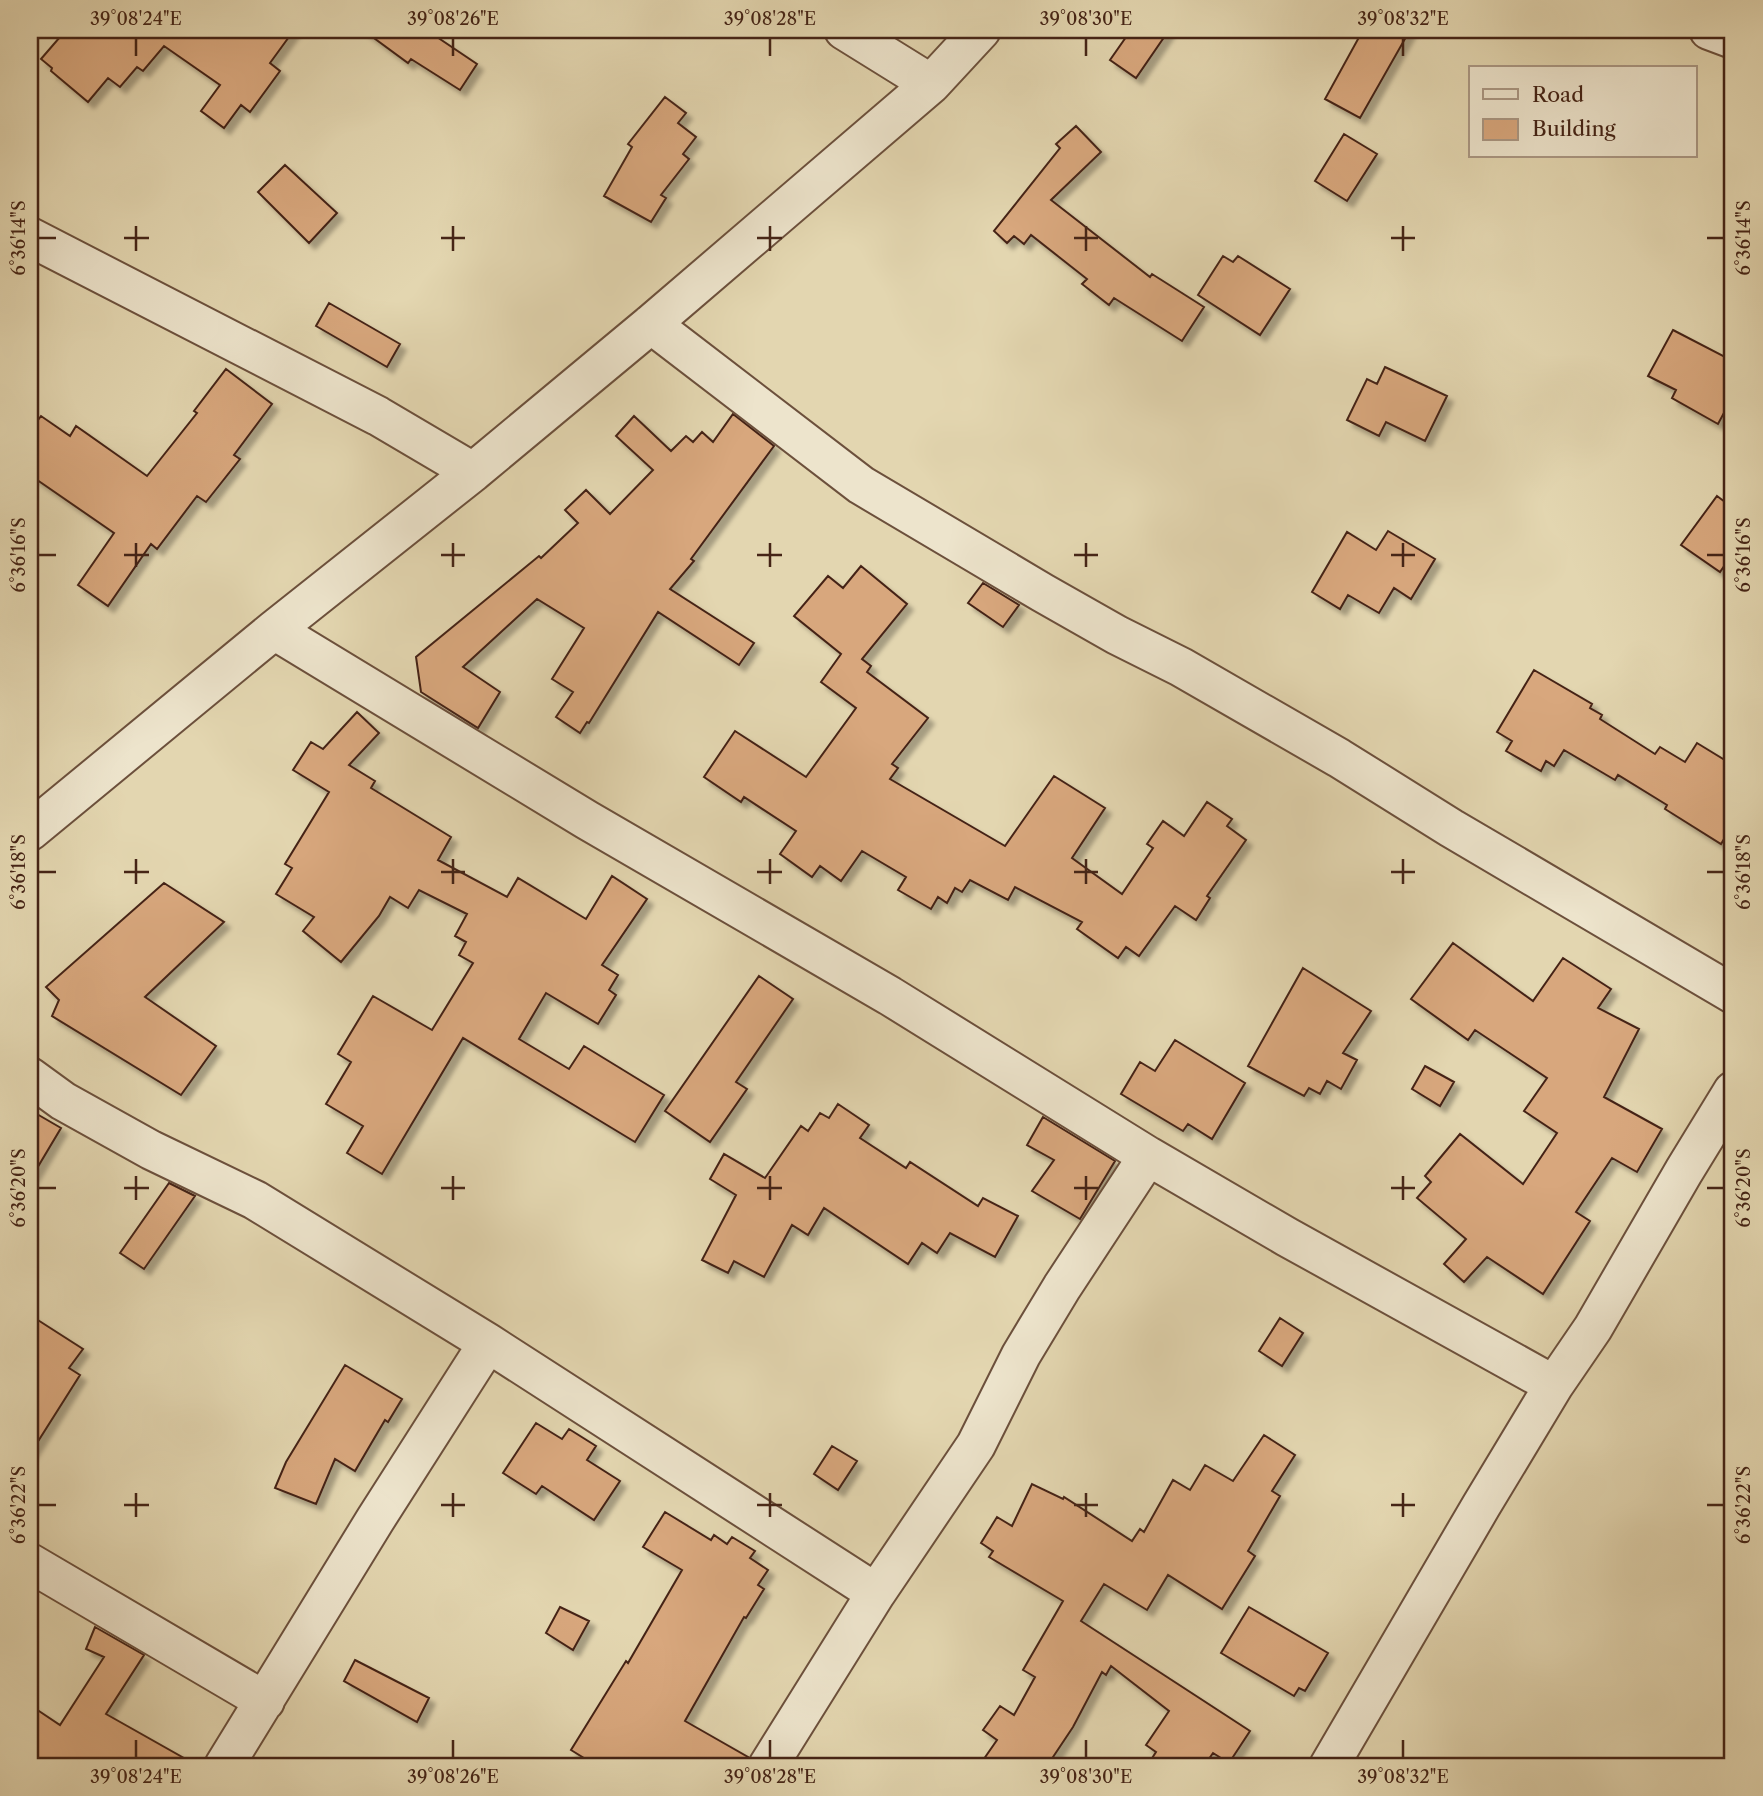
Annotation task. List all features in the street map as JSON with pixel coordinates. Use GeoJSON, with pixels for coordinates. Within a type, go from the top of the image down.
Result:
{"type":"FeatureCollection","features":[{"type":"Feature","properties":{"kind":"street"},"geometry":{"type":"LineString","coordinates":[[844,30],[931,85]]}},
{"type":"Feature","properties":{"kind":"street"},"geometry":{"type":"LineString","coordinates":[[30,831],[651,324],[931,85],[981,30]]}},
{"type":"Feature","properties":{"kind":"street"},"geometry":{"type":"LineString","coordinates":[[1709,30],[1733,39]]}},
{"type":"Feature","properties":{"kind":"street"},"geometry":{"type":"LineString","coordinates":[[30,237],[354,403],[473,472]]}},
{"type":"Feature","properties":{"kind":"street"},"geometry":{"type":"LineString","coordinates":[[651,324],[861,485],[1116,635],[1181,667],[1339,758],[1495,855],[1733,994]]}},
{"type":"Feature","properties":{"kind":"street"},"geometry":{"type":"LineString","coordinates":[[274,630],[587,820],[890,996],[1148,1156],[1287,1237],[1554,1385]]}},
{"type":"Feature","properties":{"kind":"street"},"geometry":{"type":"LineString","coordinates":[[30,1077],[63,1101],[151,1150],[255,1200],[488,1343],[876,1593]]}},
{"type":"Feature","properties":{"kind":"street"},"geometry":{"type":"LineString","coordinates":[[1329,1766],[1554,1385],[1593,1328],[1733,1091]]}},
{"type":"Feature","properties":{"kind":"street"},"geometry":{"type":"LineString","coordinates":[[768,1766],[876,1593],[976,1445],[1021,1355],[1148,1156]]}},
{"type":"Feature","properties":{"kind":"street"},"geometry":{"type":"LineString","coordinates":[[224,1766],[374,1520],[488,1343]]}},
{"type":"Feature","properties":{"kind":"street"},"geometry":{"type":"LineString","coordinates":[[30,1563],[265,1701]]}},
{"type":"Feature","properties":{"kind":"building"},"geometry":{"type":"Polygon","coordinates":[[[66,30],[294,30],[270,63],[280,71],[250,112],[241,105],[224,128],[201,111],[220,85],[164,46],[143,71],[137,67],[120,87],[108,78],[88,102],[51,71],[52,68],[41,59],[66,30]]]}},
{"type":"Feature","properties":{"kind":"building"},"geometry":{"type":"Polygon","coordinates":[[[363,30],[433,30],[431,33],[477,64],[460,90],[411,59],[408,63],[363,30]]]}},
{"type":"Feature","properties":{"kind":"building"},"geometry":{"type":"Polygon","coordinates":[[[1131,30],[1169,30],[1136,78],[1110,60],[1131,30]]]}},
{"type":"Feature","properties":{"kind":"building"},"geometry":{"type":"Polygon","coordinates":[[[1363,30],[1410,30],[1360,118],[1325,99],[1363,30]]]}},
{"type":"Feature","properties":{"kind":"building"},"geometry":{"type":"Polygon","coordinates":[[[665,97],[686,113],[678,123],[696,137],[683,154],[689,159],[661,195],[666,198],[651,222],[604,196],[632,147],[628,144],[665,97]]]}},
{"type":"Feature","properties":{"kind":"building"},"geometry":{"type":"Polygon","coordinates":[[[1076,126],[1101,152],[1051,200],[1150,277],[1152,274],[1204,307],[1182,341],[1114,298],[1109,305],[1082,284],[1087,279],[1031,235],[1024,244],[1014,236],[1007,243],[994,231],[1060,148],[1056,144],[1076,126]]]}},
{"type":"Feature","properties":{"kind":"building"},"geometry":{"type":"Polygon","coordinates":[[[1344,134],[1377,154],[1347,201],[1315,181],[1344,134]]]}},
{"type":"Feature","properties":{"kind":"building"},"geometry":{"type":"Polygon","coordinates":[[[285,165],[337,213],[309,243],[258,192],[285,165]]]}},
{"type":"Feature","properties":{"kind":"building"},"geometry":{"type":"Polygon","coordinates":[[[1223,256],[1233,262],[1238,256],[1290,289],[1260,335],[1198,295],[1223,256]]]}},
{"type":"Feature","properties":{"kind":"building"},"geometry":{"type":"Polygon","coordinates":[[[329,303],[400,344],[387,367],[316,326],[329,303]]]}},
{"type":"Feature","properties":{"kind":"building"},"geometry":{"type":"Polygon","coordinates":[[[1673,330],[1733,361],[1733,396],[1718,424],[1672,398],[1676,390],[1648,376],[1673,330]]]}},
{"type":"Feature","properties":{"kind":"building"},"geometry":{"type":"Polygon","coordinates":[[[1385,367],[1447,396],[1425,441],[1386,422],[1379,436],[1347,420],[1367,379],[1377,384],[1385,367]]]}},
{"type":"Feature","properties":{"kind":"building"},"geometry":{"type":"Polygon","coordinates":[[[226,369],[272,404],[234,455],[240,459],[206,502],[197,496],[157,549],[151,544],[108,606],[78,585],[114,533],[30,475],[30,431],[41,416],[70,436],[76,426],[147,476],[197,413],[194,411],[226,369]]]}},
{"type":"Feature","properties":{"kind":"building"},"geometry":{"type":"Polygon","coordinates":[[[733,414],[774,446],[691,559],[694,561],[670,589],[754,643],[739,665],[658,612],[589,723],[587,722],[580,733],[556,717],[573,692],[552,679],[584,628],[537,599],[463,667],[500,692],[478,728],[421,692],[416,657],[539,556],[541,558],[578,523],[565,510],[586,490],[610,514],[653,470],[616,436],[634,416],[671,451],[686,436],[693,442],[702,432],[713,442],[733,414]]]}},
{"type":"Feature","properties":{"kind":"building"},"geometry":{"type":"Polygon","coordinates":[[[1717,496],[1733,508],[1733,553],[1720,572],[1681,545],[1717,496]]]}},
{"type":"Feature","properties":{"kind":"building"},"geometry":{"type":"Polygon","coordinates":[[[1388,531],[1435,559],[1411,599],[1394,588],[1379,613],[1348,595],[1340,609],[1312,592],[1347,532],[1376,550],[1388,531]]]}},
{"type":"Feature","properties":{"kind":"building"},"geometry":{"type":"Polygon","coordinates":[[[861,566],[907,604],[862,659],[871,666],[867,672],[928,718],[892,764],[898,768],[890,779],[1005,846],[1054,776],[1105,808],[1072,858],[1122,894],[1153,848],[1147,844],[1163,821],[1184,836],[1207,802],[1232,819],[1227,826],[1246,840],[1207,896],[1210,898],[1196,920],[1175,906],[1139,956],[1126,947],[1118,958],[1077,929],[1082,922],[1015,887],[1008,900],[970,880],[962,892],[955,888],[947,903],[938,897],[931,909],[898,890],[906,877],[862,851],[841,881],[820,866],[812,877],[780,854],[796,831],[744,797],[741,802],[704,777],[735,731],[806,777],[856,708],[821,682],[841,654],[794,616],[828,576],[843,588],[861,566]]]}},
{"type":"Feature","properties":{"kind":"building"},"geometry":{"type":"Polygon","coordinates":[[[983,583],[1019,605],[1003,627],[968,603],[983,583]]]}},
{"type":"Feature","properties":{"kind":"building"},"geometry":{"type":"Polygon","coordinates":[[[1534,670],[1592,704],[1590,708],[1602,715],[1600,719],[1655,754],[1660,747],[1685,762],[1697,743],[1733,765],[1733,824],[1721,844],[1665,809],[1667,805],[1618,775],[1615,780],[1564,750],[1554,766],[1546,761],[1541,771],[1506,751],[1512,741],[1497,732],[1534,670]]]}},
{"type":"Feature","properties":{"kind":"building"},"geometry":{"type":"Polygon","coordinates":[[[357,712],[379,733],[349,765],[375,781],[371,788],[451,837],[438,860],[507,897],[518,878],[586,919],[612,876],[647,899],[602,965],[618,975],[609,990],[616,995],[598,1024],[546,993],[519,1039],[569,1069],[584,1046],[664,1095],[635,1142],[463,1038],[382,1174],[347,1153],[363,1126],[326,1104],[351,1062],[338,1054],[373,996],[432,1030],[473,963],[459,955],[466,942],[455,936],[467,914],[419,890],[408,908],[390,897],[379,916],[341,962],[303,931],[314,917],[276,894],[292,868],[285,864],[329,792],[293,770],[311,742],[323,749],[357,712]]]}},
{"type":"Feature","properties":{"kind":"building"},"geometry":{"type":"Polygon","coordinates":[[[164,883],[224,922],[145,997],[216,1046],[181,1095],[52,1016],[59,1000],[46,987],[164,883]]]}},
{"type":"Feature","properties":{"kind":"building"},"geometry":{"type":"Polygon","coordinates":[[[1453,943],[1533,1001],[1563,958],[1611,989],[1598,1008],[1639,1029],[1604,1097],[1662,1129],[1637,1172],[1612,1158],[1576,1212],[1590,1221],[1543,1294],[1487,1257],[1464,1282],[1444,1264],[1466,1239],[1417,1198],[1431,1182],[1425,1176],[1460,1134],[1523,1184],[1557,1133],[1524,1111],[1547,1078],[1475,1030],[1468,1040],[1411,999],[1453,943]]]}},
{"type":"Feature","properties":{"kind":"building"},"geometry":{"type":"Polygon","coordinates":[[[1303,968],[1371,1011],[1343,1053],[1357,1060],[1341,1089],[1327,1081],[1320,1094],[1309,1088],[1304,1096],[1248,1066],[1303,968]]]}},
{"type":"Feature","properties":{"kind":"building"},"geometry":{"type":"Polygon","coordinates":[[[759,976],[793,999],[736,1082],[747,1089],[710,1142],[665,1111],[759,976]]]}},
{"type":"Feature","properties":{"kind":"building"},"geometry":{"type":"Polygon","coordinates":[[[1175,1040],[1245,1083],[1212,1139],[1188,1124],[1183,1131],[1121,1094],[1140,1062],[1155,1071],[1175,1040]]]}},
{"type":"Feature","properties":{"kind":"building"},"geometry":{"type":"Polygon","coordinates":[[[1425,1066],[1454,1082],[1440,1106],[1412,1089],[1425,1066]]]}},
{"type":"Feature","properties":{"kind":"building"},"geometry":{"type":"Polygon","coordinates":[[[838,1104],[869,1125],[860,1138],[906,1168],[910,1162],[978,1206],[983,1198],[1018,1216],[995,1257],[950,1233],[937,1253],[922,1243],[908,1264],[824,1208],[808,1235],[792,1225],[764,1277],[734,1261],[728,1273],[702,1260],[736,1195],[710,1179],[724,1154],[765,1178],[801,1126],[808,1131],[820,1113],[829,1118],[838,1104]]]}},
{"type":"Feature","properties":{"kind":"building"},"geometry":{"type":"Polygon","coordinates":[[[30,1110],[61,1128],[30,1180],[30,1110]]]}},
{"type":"Feature","properties":{"kind":"building"},"geometry":{"type":"Polygon","coordinates":[[[1043,1117],[1115,1161],[1080,1219],[1032,1191],[1054,1160],[1027,1145],[1043,1117]]]}},
{"type":"Feature","properties":{"kind":"building"},"geometry":{"type":"Polygon","coordinates":[[[169,1183],[195,1196],[144,1269],[120,1253],[169,1183]]]}},
{"type":"Feature","properties":{"kind":"building"},"geometry":{"type":"Polygon","coordinates":[[[30,1315],[83,1349],[69,1368],[80,1375],[30,1454],[30,1315]]]}},
{"type":"Feature","properties":{"kind":"building"},"geometry":{"type":"Polygon","coordinates":[[[1280,1318],[1303,1333],[1282,1366],[1259,1351],[1280,1318]]]}},
{"type":"Feature","properties":{"kind":"building"},"geometry":{"type":"Polygon","coordinates":[[[345,1365],[402,1399],[388,1422],[385,1420],[355,1471],[335,1459],[316,1504],[275,1488],[286,1462],[345,1365]]]}},
{"type":"Feature","properties":{"kind":"building"},"geometry":{"type":"Polygon","coordinates":[[[536,1423],[562,1439],[569,1429],[596,1446],[587,1460],[620,1481],[594,1520],[542,1486],[536,1494],[503,1473],[536,1423]]]}},
{"type":"Feature","properties":{"kind":"building"},"geometry":{"type":"Polygon","coordinates":[[[1264,1435],[1295,1455],[1272,1491],[1280,1496],[1248,1551],[1255,1556],[1222,1609],[1168,1575],[1147,1610],[1104,1584],[1081,1621],[1250,1731],[1229,1763],[1213,1753],[1204,1766],[1147,1766],[1156,1752],[1146,1745],[1169,1711],[1111,1666],[1106,1675],[1102,1672],[1073,1727],[1047,1766],[979,1766],[997,1740],[983,1730],[1000,1706],[1014,1715],[1035,1677],[1023,1670],[1063,1601],[989,1557],[993,1551],[981,1543],[997,1517],[1012,1526],[1032,1484],[1063,1499],[1064,1497],[1132,1541],[1140,1529],[1144,1532],[1173,1480],[1190,1490],[1205,1465],[1233,1481],[1264,1435]]]}},
{"type":"Feature","properties":{"kind":"building"},"geometry":{"type":"Polygon","coordinates":[[[832,1446],[857,1461],[838,1490],[814,1474],[832,1446]]]}},
{"type":"Feature","properties":{"kind":"building"},"geometry":{"type":"Polygon","coordinates":[[[665,1512],[711,1540],[714,1535],[727,1544],[732,1537],[755,1551],[750,1558],[768,1570],[758,1585],[764,1589],[746,1618],[744,1617],[685,1721],[748,1757],[746,1766],[597,1766],[571,1750],[626,1661],[628,1663],[682,1570],[643,1547],[665,1512]]]}},
{"type":"Feature","properties":{"kind":"building"},"geometry":{"type":"Polygon","coordinates":[[[560,1607],[589,1621],[573,1650],[546,1633],[560,1607]]]}},
{"type":"Feature","properties":{"kind":"building"},"geometry":{"type":"Polygon","coordinates":[[[1249,1607],[1328,1653],[1305,1691],[1299,1688],[1294,1696],[1221,1653],[1249,1607]]]}},
{"type":"Feature","properties":{"kind":"building"},"geometry":{"type":"Polygon","coordinates":[[[95,1627],[144,1655],[106,1714],[198,1766],[30,1766],[30,1705],[60,1725],[104,1657],[86,1649],[95,1627]]]}},
{"type":"Feature","properties":{"kind":"building"},"geometry":{"type":"Polygon","coordinates":[[[355,1660],[429,1698],[417,1722],[344,1681],[355,1660]]]}}]}
